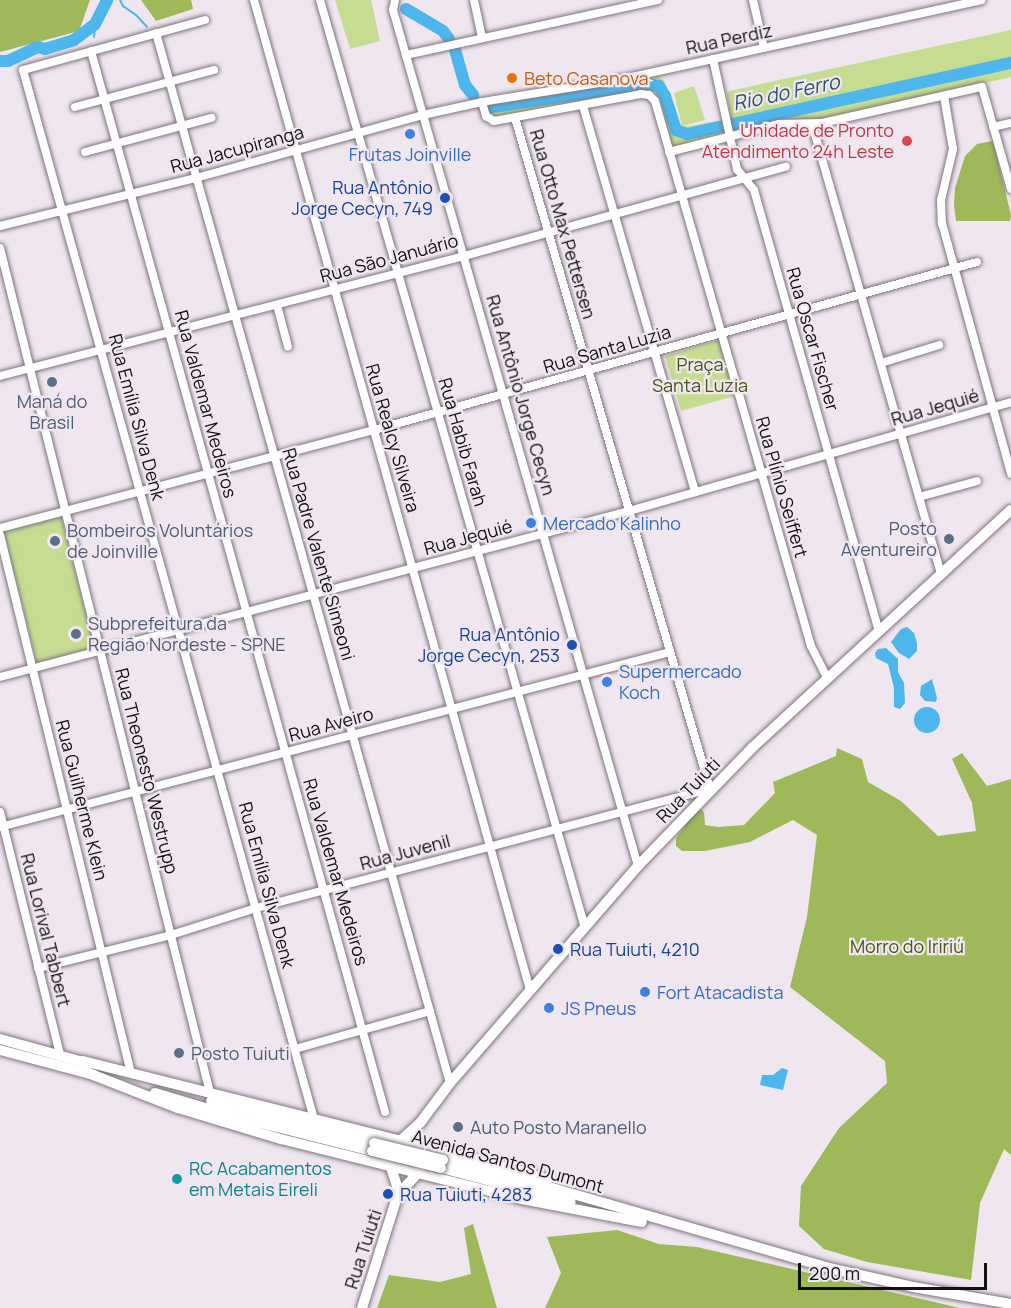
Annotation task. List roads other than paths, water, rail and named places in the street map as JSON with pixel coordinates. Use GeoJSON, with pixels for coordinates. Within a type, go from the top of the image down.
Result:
{"type":"FeatureCollection","features":[{"type":"Feature","properties":{"kind":"main road","name":"Rua Tuiuti"},"geometry":{"type":"LineString","coordinates":[[362,1308],[396,1200],[397,1186],[390,1166],[389,1154],[398,1140],[420,1123],[450,1083],[530,990],[710,789],[1011,510]]}},
{"type":"Feature","properties":{"kind":"main road","name":"Avenida Santos Dumont"},"geometry":{"type":"LineString","coordinates":[[0,1039],[373,1147]]}},
{"type":"Feature","properties":{"kind":"main road","name":"Avenida Santos Dumont"},"geometry":{"type":"LineString","coordinates":[[0,1050],[88,1073],[229,1115],[373,1147],[598,1202],[839,1271],[1011,1304]]}},
{"type":"Feature","properties":{"kind":"main road"},"geometry":{"type":"LineString","coordinates":[[83,1062],[524,1172],[598,1202]]}},
{"type":"Feature","properties":{"kind":"main road"},"geometry":{"type":"LineString","coordinates":[[88,1073],[211,1119],[522,1199],[642,1222]]}},
{"type":"Feature","properties":{"kind":"main road"},"geometry":{"type":"LineString","coordinates":[[418,1173],[425,1162],[420,1123]]}},
{"type":"Feature","properties":{"kind":"main road"},"geometry":{"type":"LineString","coordinates":[[387,1137],[408,1132]]}},
{"type":"Feature","properties":{"kind":"main road","name":"Avenida Santos Dumont"},"geometry":{"type":"LineString","coordinates":[[442,1164],[825,1275],[996,1308]]}},
{"type":"Feature","properties":{"kind":"main road","name":"Rua Tuiuti"},"geometry":{"type":"LineString","coordinates":[[396,1200],[418,1173]]}},
{"type":"Feature","properties":{"kind":"street","name":"Rua Realcy Silveira"},"geometry":{"type":"LineString","coordinates":[[254,0],[530,990]]}},
{"type":"Feature","properties":{"kind":"street","name":"Rua Habib Farah"},"geometry":{"type":"LineString","coordinates":[[320,0],[585,928]]}},
{"type":"Feature","properties":{"kind":"street"},"geometry":{"type":"LineString","coordinates":[[474,0],[482,38]]}},
{"type":"Feature","properties":{"kind":"street"},"geometry":{"type":"LineString","coordinates":[[406,55],[658,0]]}},
{"type":"Feature","properties":{"kind":"street"},"geometry":{"type":"LineString","coordinates":[[753,0],[764,48]]}},
{"type":"Feature","properties":{"kind":"street","name":"Rua Perdiz"},"geometry":{"type":"LineString","coordinates":[[482,102],[618,80],[981,0]]}},
{"type":"Feature","properties":{"kind":"street","name":"Rua Antônio Jorge Cecyn"},"geometry":{"type":"LineString","coordinates":[[394,1],[393,10],[639,866]]}},
{"type":"Feature","properties":{"kind":"street"},"geometry":{"type":"LineString","coordinates":[[91,51],[205,20]]}},
{"type":"Feature","properties":{"kind":"street","name":"Rua Padre Valente Simeoni"},"geometry":{"type":"LineString","coordinates":[[156,33],[450,1083]]}},
{"type":"Feature","properties":{"kind":"street","name":"Rua Emília Silva Denk"},"geometry":{"type":"LineString","coordinates":[[91,51],[23,70],[314,1119]]}},
{"type":"Feature","properties":{"kind":"street","name":"Rua Valdemar Medeiros"},"geometry":{"type":"LineString","coordinates":[[91,51],[385,1112]]}},
{"type":"Feature","properties":{"kind":"street","name":"Rua Oscar Fischer"},"geometry":{"type":"LineString","coordinates":[[713,59],[738,169],[754,190],[879,631]]}},
{"type":"Feature","properties":{"kind":"street"},"geometry":{"type":"LineString","coordinates":[[75,106],[214,70]]}},
{"type":"Feature","properties":{"kind":"street"},"geometry":{"type":"LineString","coordinates":[[669,152],[729,129],[779,124],[812,124],[982,87],[1011,187]]}},
{"type":"Feature","properties":{"kind":"street","name":"Rua Plínio Seiffert"},"geometry":{"type":"LineString","coordinates":[[583,106],[641,94],[649,95],[655,101],[811,646],[828,679]]}},
{"type":"Feature","properties":{"kind":"street"},"geometry":{"type":"LineString","coordinates":[[944,96],[953,149],[943,188],[941,212],[953,268],[1011,474]]}},
{"type":"Feature","properties":{"kind":"street","name":"Rua Jacupiranga"},"geometry":{"type":"LineString","coordinates":[[0,226],[196,178],[423,115],[482,102]]}},
{"type":"Feature","properties":{"kind":"street"},"geometry":{"type":"LineString","coordinates":[[482,102],[486,116],[492,121],[583,106],[695,492]]}},
{"type":"Feature","properties":{"kind":"street"},"geometry":{"type":"LineString","coordinates":[[85,152],[211,118]]}},
{"type":"Feature","properties":{"kind":"street","name":"Rua Otto Max Pettersen"},"geometry":{"type":"LineString","coordinates":[[515,118],[710,789]]}},
{"type":"Feature","properties":{"kind":"street"},"geometry":{"type":"LineString","coordinates":[[993,127],[1011,123]]}},
{"type":"Feature","properties":{"kind":"street"},"geometry":{"type":"LineString","coordinates":[[812,124],[941,573]]}},
{"type":"Feature","properties":{"kind":"street","name":"Rua São Januário"},"geometry":{"type":"LineString","coordinates":[[0,376],[464,256],[786,167]]}},
{"type":"Feature","properties":{"kind":"street","name":"Rua Theonesto Westrupp"},"geometry":{"type":"LineString","coordinates":[[0,248],[210,1093]]}},
{"type":"Feature","properties":{"kind":"street","name":"Rua Santa Luzia"},"geometry":{"type":"LineString","coordinates":[[0,528],[503,395],[977,262]]}},
{"type":"Feature","properties":{"kind":"street"},"geometry":{"type":"LineString","coordinates":[[277,305],[288,346]]}},
{"type":"Feature","properties":{"kind":"street"},"geometry":{"type":"LineString","coordinates":[[881,363],[939,345]]}},
{"type":"Feature","properties":{"kind":"street","name":"Rua Jequié"},"geometry":{"type":"LineString","coordinates":[[0,677],[629,511],[1011,402]]}},
{"type":"Feature","properties":{"kind":"street"},"geometry":{"type":"LineString","coordinates":[[920,497],[977,481]]}},
{"type":"Feature","properties":{"kind":"street","name":"Rua Guilherme Klein"},"geometry":{"type":"LineString","coordinates":[[0,535],[131,1073]]}},
{"type":"Feature","properties":{"kind":"street","name":"Rua Aveiro"},"geometry":{"type":"LineString","coordinates":[[2,827],[670,652]]}},
{"type":"Feature","properties":{"kind":"street","name":"Rua Juvenil"},"geometry":{"type":"LineString","coordinates":[[38,968],[171,935],[256,908],[710,789]]}},
{"type":"Feature","properties":{"kind":"street","name":"Rua Lorival Tabbert"},"geometry":{"type":"LineString","coordinates":[[0,812],[60,1055]]}},
{"type":"Feature","properties":{"kind":"street"},"geometry":{"type":"LineString","coordinates":[[295,1049],[430,1011]]}},
{"type":"Feature","properties":{"kind":"water"},"geometry":{"type":"Polygon","coordinates":[[[907,627],[914,633],[917,643],[917,651],[909,659],[899,653],[891,642],[901,629],[907,627]]]}},
{"type":"Feature","properties":{"kind":"water"},"geometry":{"type":"Polygon","coordinates":[[[886,648],[898,659],[898,672],[904,683],[905,703],[900,709],[894,707],[894,688],[888,664],[876,658],[875,653],[878,649],[886,648]]]}},
{"type":"Feature","properties":{"kind":"water"},"geometry":{"type":"Polygon","coordinates":[[[932,679],[936,702],[925,701],[920,695],[921,686],[932,679]]]}},
{"type":"Feature","properties":{"kind":"water"},"geometry":{"type":"Polygon","coordinates":[[[927,707],[936,711],[940,720],[936,729],[927,733],[918,729],[914,720],[918,711],[927,707]]]}},
{"type":"Feature","properties":{"kind":"water"},"geometry":{"type":"Polygon","coordinates":[[[782,1068],[788,1070],[783,1090],[760,1085],[762,1075],[773,1075],[782,1068]]]}},
{"type":"Feature","properties":{"kind":"waterway"},"geometry":{"type":"LineString","coordinates":[[0,61],[8,61],[38,47],[45,49],[74,40],[95,24],[107,0]]}},
{"type":"Feature","properties":{"kind":"waterway"},"geometry":{"type":"LineString","coordinates":[[120,0],[123,6],[147,27]]}},
{"type":"Feature","properties":{"kind":"waterway","name":"Rio do Ferro"},"geometry":{"type":"LineString","coordinates":[[406,9],[443,31],[449,39]]}},
{"type":"Feature","properties":{"kind":"waterway"},"geometry":{"type":"LineString","coordinates":[[94,37],[95,24]]}},
{"type":"Feature","properties":{"kind":"waterway","name":"Rio do Ferro"},"geometry":{"type":"LineString","coordinates":[[455,50],[465,85],[473,95]]}},
{"type":"Feature","properties":{"kind":"waterway","name":"Rio do Ferro"},"geometry":{"type":"LineString","coordinates":[[492,107],[646,84],[659,86],[665,96],[676,130],[687,134],[1011,63]]}},
{"type":"Feature","properties":{"kind":"place","name":"Beto Casanova"},"geometry":{"type":"Point","coordinates":[512,78]}},
{"type":"Feature","properties":{"kind":"place","name":"Frutas Joinville"},"geometry":{"type":"Point","coordinates":[410,134]}},
{"type":"Feature","properties":{"kind":"place","name":"Unidade de Pronto Atendimento 24h Leste"},"geometry":{"type":"Point","coordinates":[907,141]}},
{"type":"Feature","properties":{"kind":"place","name":"Rua Antônio Jorge Cecyn, 749"},"geometry":{"type":"Point","coordinates":[445,198]}},
{"type":"Feature","properties":{"kind":"place","name":"Maná do Brasil"},"geometry":{"type":"Point","coordinates":[52,382]}},
{"type":"Feature","properties":{"kind":"place","name":"Mercado Kalinho"},"geometry":{"type":"Point","coordinates":[531,523]}},
{"type":"Feature","properties":{"kind":"place","name":"Posto Aventureiro"},"geometry":{"type":"Point","coordinates":[949,539]}},
{"type":"Feature","properties":{"kind":"place","name":"Bombeiros Voluntários de Joinville"},"geometry":{"type":"Point","coordinates":[55,541]}},
{"type":"Feature","properties":{"kind":"place","name":"Subprefeitura da Região Nordeste - SPNE"},"geometry":{"type":"Point","coordinates":[76,634]}},
{"type":"Feature","properties":{"kind":"place","name":"Rua Antônio Jorge Cecyn, 253"},"geometry":{"type":"Point","coordinates":[572,645]}},
{"type":"Feature","properties":{"kind":"place","name":"Supermercado Koch"},"geometry":{"type":"Point","coordinates":[607,682]}},
{"type":"Feature","properties":{"kind":"place","name":"Rua Tuiuti, 4210"},"geometry":{"type":"Point","coordinates":[558,949]}},
{"type":"Feature","properties":{"kind":"place","name":"Fort Atacadista"},"geometry":{"type":"Point","coordinates":[645,992]}},
{"type":"Feature","properties":{"kind":"place","name":"JS Pneus"},"geometry":{"type":"Point","coordinates":[549,1008]}},
{"type":"Feature","properties":{"kind":"place","name":"Posto Tuiuti"},"geometry":{"type":"Point","coordinates":[179,1053]}},
{"type":"Feature","properties":{"kind":"place","name":"Auto Posto Maranello"},"geometry":{"type":"Point","coordinates":[458,1127]}},
{"type":"Feature","properties":{"kind":"place","name":"RC Acabamentos em Metais Eireli"},"geometry":{"type":"Point","coordinates":[177,1179]}},
{"type":"Feature","properties":{"kind":"place","name":"Rua Tuiuti, 4283"},"geometry":{"type":"Point","coordinates":[388,1194]}},
{"type":"Feature","properties":{"kind":"park label","name":"Praça Santa Luzia"},"geometry":{"type":"Point","coordinates":[700,376]}},
{"type":"Feature","properties":{"kind":"park label","name":"Morro do Iririú"},"geometry":{"type":"Point","coordinates":[907,946]}}]}
